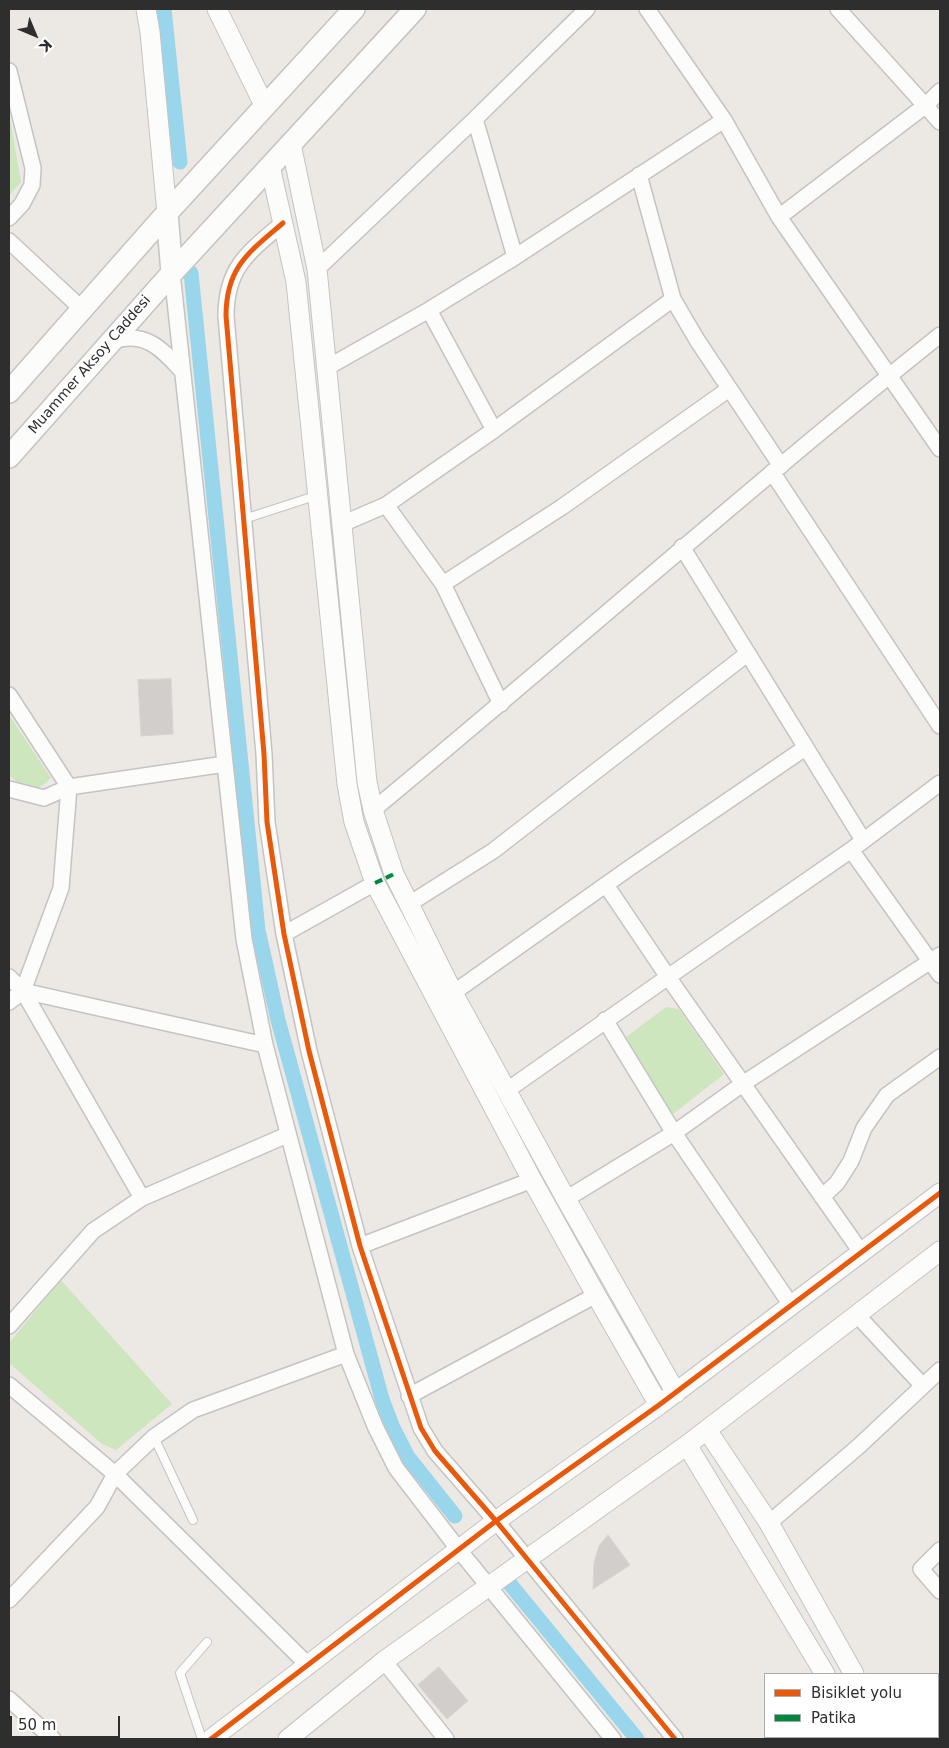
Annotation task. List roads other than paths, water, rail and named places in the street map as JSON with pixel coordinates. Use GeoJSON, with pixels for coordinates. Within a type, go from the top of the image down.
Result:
{"type":"FeatureCollection","features":[{"type":"Feature","properties":{"kind":"main road"},"geometry":{"type":"LineString","coordinates":[[9,392],[166,213],[354,9]]}},
{"type":"Feature","properties":{"kind":"main road","name":"Muammer Aksoy Caddesi"},"geometry":{"type":"LineString","coordinates":[[9,458],[172,273],[415,9]]}},
{"type":"Feature","properties":{"kind":"main road"},"geometry":{"type":"LineString","coordinates":[[166,213],[172,273]]}},
{"type":"Feature","properties":{"kind":"street"},"geometry":{"type":"LineString","coordinates":[[146,9],[150,32],[166,213]]}},
{"type":"Feature","properties":{"kind":"street"},"geometry":{"type":"LineString","coordinates":[[217,9],[265,107]]}},
{"type":"Feature","properties":{"kind":"street"},"geometry":{"type":"LineString","coordinates":[[317,268],[475,120],[586,9]]}},
{"type":"Feature","properties":{"kind":"street"},"geometry":{"type":"LineString","coordinates":[[647,9],[724,120],[780,216],[940,449]]}},
{"type":"Feature","properties":{"kind":"street"},"geometry":{"type":"LineString","coordinates":[[838,9],[940,122]]}},
{"type":"Feature","properties":{"kind":"street"},"geometry":{"type":"LineString","coordinates":[[9,72],[33,168],[32,185],[22,204],[9,218]]}},
{"type":"Feature","properties":{"kind":"street"},"geometry":{"type":"LineString","coordinates":[[780,216],[926,105],[940,91]]}},
{"type":"Feature","properties":{"kind":"street"},"geometry":{"type":"LineString","coordinates":[[475,120],[515,257]]}},
{"type":"Feature","properties":{"kind":"street"},"geometry":{"type":"LineString","coordinates":[[328,367],[429,310],[515,257],[724,120]]}},
{"type":"Feature","properties":{"kind":"street"},"geometry":{"type":"LineString","coordinates":[[290,144],[317,268],[367,782],[373,810],[394,874],[453,993],[566,1200],[676,1393]]}},
{"type":"Feature","properties":{"kind":"street"},"geometry":{"type":"LineString","coordinates":[[270,166],[296,282],[347,784],[354,822],[375,883],[532,1180],[659,1405]]}},
{"type":"Feature","properties":{"kind":"street"},"geometry":{"type":"LineString","coordinates":[[638,175],[673,298],[776,469],[940,726]]}},
{"type":"Feature","properties":{"kind":"street"},"geometry":{"type":"LineString","coordinates":[[283,223],[249,252],[242,261],[232,280],[226,304],[264,754],[267,822],[284,934],[309,1051],[360,1246],[421,1428],[434,1451],[496,1521],[675,1739]]}},
{"type":"Feature","properties":{"kind":"street"},"geometry":{"type":"LineString","coordinates":[[9,241],[82,309]]}},
{"type":"Feature","properties":{"kind":"street"},"geometry":{"type":"LineString","coordinates":[[172,273],[244,940],[265,1046],[346,1354],[375,1426],[396,1468],[459,1550],[612,1739]]}},
{"type":"Feature","properties":{"kind":"street"},"geometry":{"type":"LineString","coordinates":[[342,524],[386,506],[494,430],[673,298]]}},
{"type":"Feature","properties":{"kind":"street"},"geometry":{"type":"LineString","coordinates":[[429,310],[494,430]]}},
{"type":"Feature","properties":{"kind":"street"},"geometry":{"type":"LineString","coordinates":[[373,810],[501,704],[682,547],[940,335]]}},
{"type":"Feature","properties":{"kind":"street"},"geometry":{"type":"LineString","coordinates":[[111,341],[125,337],[149,342],[171,358],[182,371]]}},
{"type":"Feature","properties":{"kind":"street"},"geometry":{"type":"LineString","coordinates":[[443,584],[562,507],[729,389]]}},
{"type":"Feature","properties":{"kind":"street"},"geometry":{"type":"LineString","coordinates":[[386,506],[443,584],[501,704]]}},
{"type":"Feature","properties":{"kind":"street"},"geometry":{"type":"LineString","coordinates":[[682,547],[863,840]]}},
{"type":"Feature","properties":{"kind":"street"},"geometry":{"type":"LineString","coordinates":[[409,904],[494,851],[747,654]]}},
{"type":"Feature","properties":{"kind":"street"},"geometry":{"type":"LineString","coordinates":[[9,695],[69,787],[61,888],[23,991],[9,1002]]}},
{"type":"Feature","properties":{"kind":"street"},"geometry":{"type":"LineString","coordinates":[[453,993],[805,748]]}},
{"type":"Feature","properties":{"kind":"street"},"geometry":{"type":"LineString","coordinates":[[9,789],[44,798],[69,787],[226,764]]}},
{"type":"Feature","properties":{"kind":"street"},"geometry":{"type":"LineString","coordinates":[[506,1091],[605,1020],[851,850],[940,783]]}},
{"type":"Feature","properties":{"kind":"street"},"geometry":{"type":"LineString","coordinates":[[851,850],[935,958],[940,975]]}},
{"type":"Feature","properties":{"kind":"street"},"geometry":{"type":"LineString","coordinates":[[284,934],[375,883]]}},
{"type":"Feature","properties":{"kind":"street"},"geometry":{"type":"LineString","coordinates":[[606,885],[668,977],[861,1252]]}},
{"type":"Feature","properties":{"kind":"street"},"geometry":{"type":"LineString","coordinates":[[566,1200],[674,1133],[744,1083],[935,958]]}},
{"type":"Feature","properties":{"kind":"street"},"geometry":{"type":"LineString","coordinates":[[9,977],[23,991],[142,1198]]}},
{"type":"Feature","properties":{"kind":"street"},"geometry":{"type":"LineString","coordinates":[[23,991],[265,1046]]}},
{"type":"Feature","properties":{"kind":"street"},"geometry":{"type":"LineString","coordinates":[[605,1020],[674,1133],[791,1305]]}},
{"type":"Feature","properties":{"kind":"street"},"geometry":{"type":"LineString","coordinates":[[822,1197],[837,1182],[851,1162],[864,1128],[887,1094],[940,1057]]}},
{"type":"Feature","properties":{"kind":"street"},"geometry":{"type":"LineString","coordinates":[[9,1326],[93,1231],[142,1198],[287,1134]]}},
{"type":"Feature","properties":{"kind":"street"},"geometry":{"type":"LineString","coordinates":[[360,1246],[532,1180]]}},
{"type":"Feature","properties":{"kind":"street"},"geometry":{"type":"LineString","coordinates":[[212,1739],[496,1521],[676,1393],[940,1194]]}},
{"type":"Feature","properties":{"kind":"street"},"geometry":{"type":"LineString","coordinates":[[288,1739],[384,1661],[687,1445],[940,1252]]}},
{"type":"Feature","properties":{"kind":"street"},"geometry":{"type":"LineString","coordinates":[[410,1396],[596,1295]]}},
{"type":"Feature","properties":{"kind":"street"},"geometry":{"type":"LineString","coordinates":[[857,1315],[924,1386]]}},
{"type":"Feature","properties":{"kind":"street"},"geometry":{"type":"LineString","coordinates":[[9,1600],[97,1507],[116,1474],[154,1437],[193,1410],[346,1354]]}},
{"type":"Feature","properties":{"kind":"street"},"geometry":{"type":"LineString","coordinates":[[769,1523],[859,1446],[940,1370]]}},
{"type":"Feature","properties":{"kind":"street"},"geometry":{"type":"LineString","coordinates":[[9,1385],[116,1474],[309,1666]]}},
{"type":"Feature","properties":{"kind":"street"},"geometry":{"type":"LineString","coordinates":[[707,1430],[769,1523],[853,1673]]}},
{"type":"Feature","properties":{"kind":"street"},"geometry":{"type":"LineString","coordinates":[[687,1445],[824,1673]]}},
{"type":"Feature","properties":{"kind":"street"},"geometry":{"type":"LineString","coordinates":[[940,1550],[920,1569],[940,1591]]}},
{"type":"Feature","properties":{"kind":"street"},"geometry":{"type":"LineString","coordinates":[[384,1661],[446,1739]]}},
{"type":"Feature","properties":{"kind":"street"},"geometry":{"type":"LineString","coordinates":[[9,1699],[53,1739]]}},
{"type":"Feature","properties":{"kind":"lane"},"geometry":{"type":"LineString","coordinates":[[244,519],[318,495]]}},
{"type":"Feature","properties":{"kind":"lane"},"geometry":{"type":"LineString","coordinates":[[154,1437],[193,1520]]}},
{"type":"Feature","properties":{"kind":"lane"},"geometry":{"type":"LineString","coordinates":[[202,1739],[180,1673],[207,1642]]}},
{"type":"Feature","properties":{"kind":"waterway"},"geometry":{"type":"LineString","coordinates":[[164,9],[180,162]]}},
{"type":"Feature","properties":{"kind":"waterway"},"geometry":{"type":"LineString","coordinates":[[191,273],[258,930],[278,1020],[382,1399],[393,1428],[408,1457],[455,1516]]}},
{"type":"Feature","properties":{"kind":"waterway"},"geometry":{"type":"LineString","coordinates":[[510,1584],[637,1739]]}}]}
